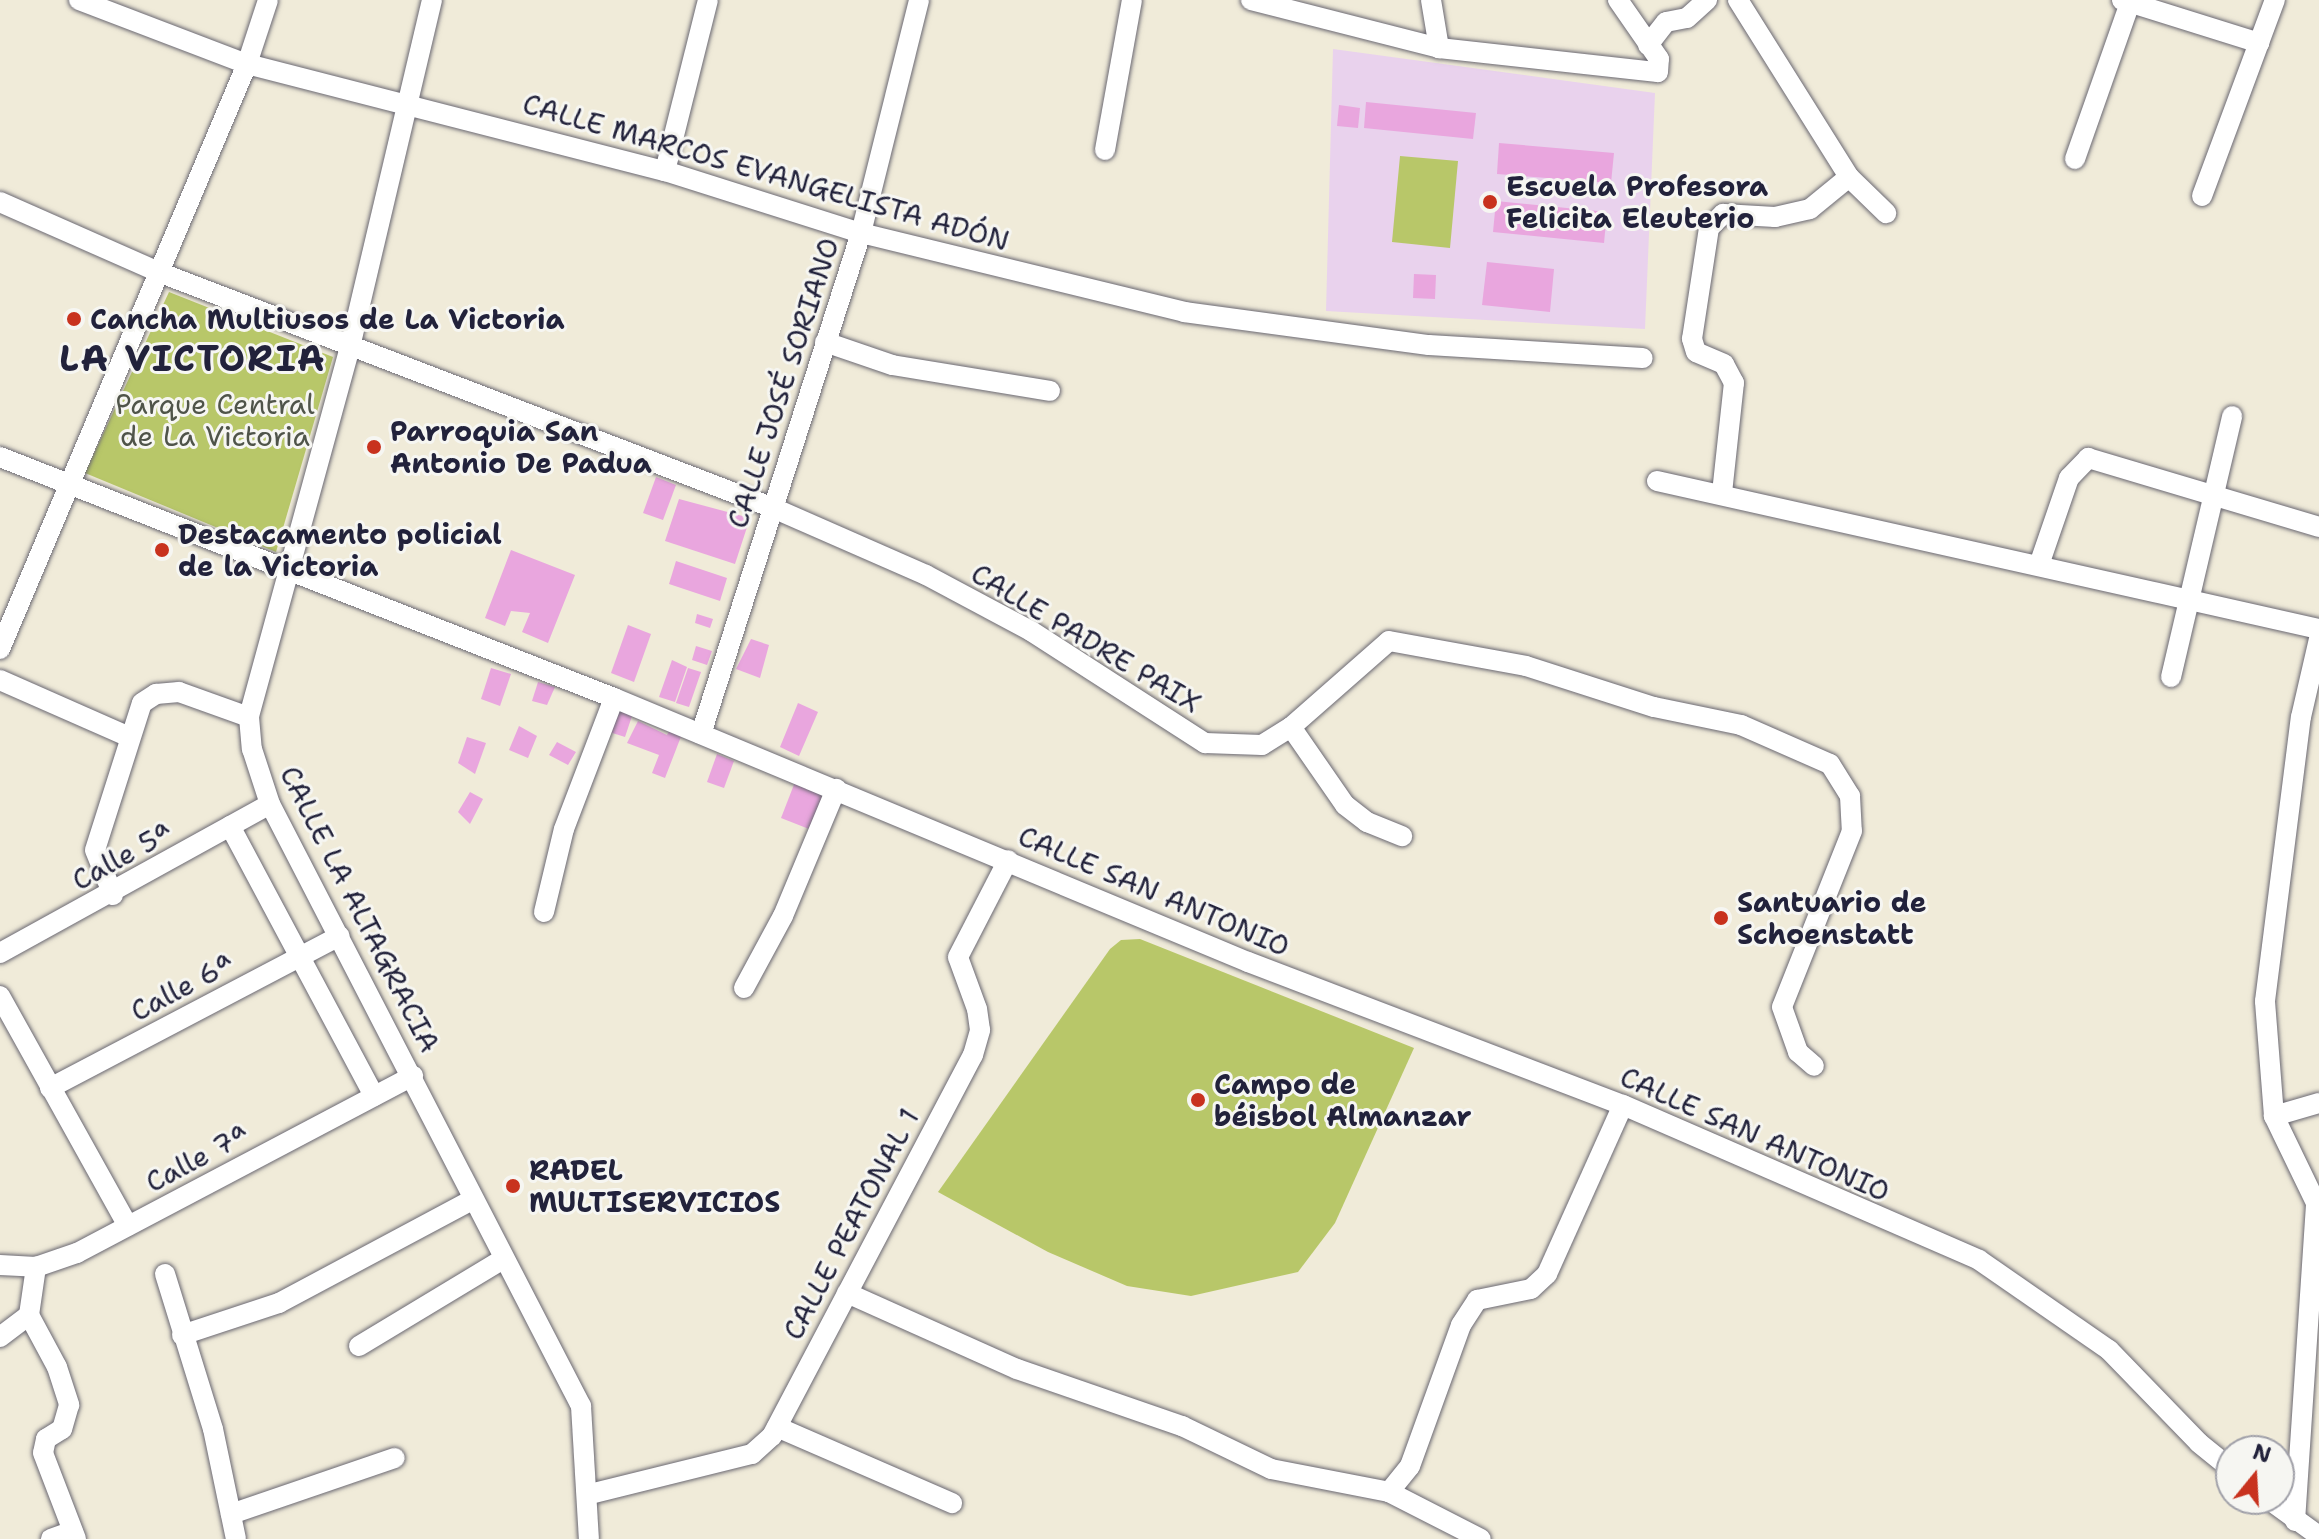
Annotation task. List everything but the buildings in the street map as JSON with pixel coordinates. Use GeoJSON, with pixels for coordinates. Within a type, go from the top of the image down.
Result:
{"type":"FeatureCollection","features":[{"type":"Feature","properties":{"kind":"street","name":"CALLE MARCOS EVANGELISTA ADÓN"},"geometry":{"type":"LineString","coordinates":[[79,0],[247,64],[406,102],[665,171],[861,233],[1184,312],[1429,345],[1643,358]]}},
{"type":"Feature","properties":{"kind":"street"},"geometry":{"type":"LineString","coordinates":[[0,649],[68,482],[161,273],[247,64],[268,0]]}},
{"type":"Feature","properties":{"kind":"street","name":"CALLE LA ALTAGRACIA"},"geometry":{"type":"LineString","coordinates":[[432,0],[350,347],[249,717],[258,774],[270,804],[581,1406],[590,1494],[589,1539]]}},
{"type":"Feature","properties":{"kind":"street"},"geometry":{"type":"LineString","coordinates":[[665,171],[708,0]]}},
{"type":"Feature","properties":{"kind":"street","name":"CALLE JOSÉ SORIANO"},"geometry":{"type":"LineString","coordinates":[[701,734],[861,233],[919,0]]}},
{"type":"Feature","properties":{"kind":"street"},"geometry":{"type":"LineString","coordinates":[[1105,150],[1132,0]]}},
{"type":"Feature","properties":{"kind":"street"},"geometry":{"type":"LineString","coordinates":[[1251,0],[1282,4],[1439,48],[1658,72],[1661,64],[1618,0]]}},
{"type":"Feature","properties":{"kind":"street"},"geometry":{"type":"LineString","coordinates":[[1431,0],[1439,48]]}},
{"type":"Feature","properties":{"kind":"street"},"geometry":{"type":"LineString","coordinates":[[1648,45],[1666,22],[1687,18],[1707,0]]}},
{"type":"Feature","properties":{"kind":"street"},"geometry":{"type":"LineString","coordinates":[[1738,0],[1849,177],[1886,213]]}},
{"type":"Feature","properties":{"kind":"street"},"geometry":{"type":"LineString","coordinates":[[2202,196],[2275,0]]}},
{"type":"Feature","properties":{"kind":"street"},"geometry":{"type":"LineString","coordinates":[[2075,159],[2126,2],[2259,43]]}},
{"type":"Feature","properties":{"kind":"street"},"geometry":{"type":"LineString","coordinates":[[1722,493],[1734,383],[1724,364],[1696,352],[1692,339],[1709,228],[1723,214],[1775,217],[1810,209],[1849,177]]}},
{"type":"Feature","properties":{"kind":"street","name":"CALLE PADRE PAIX"},"geometry":{"type":"LineString","coordinates":[[0,202],[161,273],[771,507],[926,575],[1031,631],[1205,743],[1262,745],[1291,727],[1389,641],[1526,666],[1654,707],[1741,725],[1830,764],[1850,796],[1852,831],[1823,914],[1782,1007],[1798,1052],[1814,1066]]}},
{"type":"Feature","properties":{"kind":"street"},"geometry":{"type":"LineString","coordinates":[[825,342],[892,365],[1050,391]]}},
{"type":"Feature","properties":{"kind":"street"},"geometry":{"type":"LineString","coordinates":[[2171,677],[2211,494],[2232,416]]}},
{"type":"Feature","properties":{"kind":"street","name":"CALLE SAN ANTONIO"},"geometry":{"type":"LineString","coordinates":[[0,457],[614,698],[1248,962],[1623,1105],[1979,1260],[2109,1350],[2215,1456]]}},
{"type":"Feature","properties":{"kind":"street"},"geometry":{"type":"LineString","coordinates":[[2039,565],[2069,478],[2088,458],[2319,527]]}},
{"type":"Feature","properties":{"kind":"street"},"geometry":{"type":"LineString","coordinates":[[1657,481],[1722,493],[2319,629]]}},
{"type":"Feature","properties":{"kind":"street"},"geometry":{"type":"LineString","coordinates":[[2295,1521],[2316,1203],[2274,1116],[2265,1001],[2301,717],[2319,639]]}},
{"type":"Feature","properties":{"kind":"street"},"geometry":{"type":"LineString","coordinates":[[0,680],[129,737]]}},
{"type":"Feature","properties":{"kind":"street"},"geometry":{"type":"LineString","coordinates":[[113,895],[94,855],[142,703],[156,694],[179,692],[249,717]]}},
{"type":"Feature","properties":{"kind":"street"},"geometry":{"type":"LineString","coordinates":[[544,912],[564,829],[614,698]]}},
{"type":"Feature","properties":{"kind":"street"},"geometry":{"type":"LineString","coordinates":[[1291,727],[1345,805],[1367,822],[1402,836]]}},
{"type":"Feature","properties":{"kind":"street"},"geometry":{"type":"LineString","coordinates":[[744,988],[783,916],[836,789]]}},
{"type":"Feature","properties":{"kind":"street","name":"Calle 5ª"},"geometry":{"type":"LineString","coordinates":[[0,953],[113,895],[270,804]]}},
{"type":"Feature","properties":{"kind":"street"},"geometry":{"type":"LineString","coordinates":[[230,826],[374,1096]]}},
{"type":"Feature","properties":{"kind":"street","name":"CALLE PEATONAL 1"},"geometry":{"type":"LineString","coordinates":[[590,1494],[752,1454],[764,1446],[777,1427],[973,1055],[980,1030],[977,1009],[958,957],[1008,860]]}},
{"type":"Feature","properties":{"kind":"street","name":"Calle 6ª"},"geometry":{"type":"LineString","coordinates":[[50,1088],[340,936]]}},
{"type":"Feature","properties":{"kind":"street"},"geometry":{"type":"LineString","coordinates":[[0,996],[128,1226]]}},
{"type":"Feature","properties":{"kind":"street","name":"Calle 7ª"},"geometry":{"type":"LineString","coordinates":[[0,1265],[36,1267],[128,1226],[413,1076]]}},
{"type":"Feature","properties":{"kind":"street"},"geometry":{"type":"LineString","coordinates":[[2274,1116],[2319,1103]]}},
{"type":"Feature","properties":{"kind":"street"},"geometry":{"type":"LineString","coordinates":[[1389,1492],[1410,1466],[1461,1325],[1477,1300],[1531,1289],[1547,1274],[1623,1105]]}},
{"type":"Feature","properties":{"kind":"street"},"geometry":{"type":"LineString","coordinates":[[182,1335],[279,1303],[472,1200]]}},
{"type":"Feature","properties":{"kind":"street"},"geometry":{"type":"LineString","coordinates":[[359,1346],[503,1259]]}},
{"type":"Feature","properties":{"kind":"street"},"geometry":{"type":"LineString","coordinates":[[36,1267],[29,1315],[57,1367],[69,1405],[62,1429],[46,1439],[43,1453],[74,1535],[51,1539]]}},
{"type":"Feature","properties":{"kind":"street"},"geometry":{"type":"LineString","coordinates":[[165,1274],[213,1429],[236,1539]]}},
{"type":"Feature","properties":{"kind":"street"},"geometry":{"type":"LineString","coordinates":[[847,1293],[1017,1369],[1182,1426],[1271,1469],[1389,1492],[1481,1539]]}},
{"type":"Feature","properties":{"kind":"street"},"geometry":{"type":"LineString","coordinates":[[0,1337],[29,1315]]}},
{"type":"Feature","properties":{"kind":"street"},"geometry":{"type":"LineString","coordinates":[[777,1427],[952,1503]]}},
{"type":"Feature","properties":{"kind":"street"},"geometry":{"type":"LineString","coordinates":[[231,1514],[395,1458]]}},
{"type":"Feature","properties":{"kind":"street"},"geometry":{"type":"LineString","coordinates":[[2288,1515],[2319,1536]]}},
{"type":"Feature","properties":{"kind":"shaded area","name":"Escuela Profesora Felicita Eleuterio"},"geometry":{"type":"Polygon","coordinates":[[[1333,49],[1655,93],[1645,329],[1326,311],[1333,49]]]}},
{"type":"Feature","properties":{"kind":"green space"},"geometry":{"type":"Polygon","coordinates":[[[1400,156],[1458,161],[1450,248],[1392,242],[1400,156]]]}},
{"type":"Feature","properties":{"kind":"green space","name":"Parque Central de La Victoria"},"geometry":{"type":"Polygon","coordinates":[[[169,292],[333,357],[276,552],[85,473],[169,292]]]}},
{"type":"Feature","properties":{"kind":"green space","name":"Campo de béisbol Almanzar"},"geometry":{"type":"Polygon","coordinates":[[[1140,939],[1414,1048],[1335,1223],[1298,1272],[1191,1296],[1127,1286],[1048,1252],[938,1192],[1110,949],[1121,940],[1140,939]]]}},
{"type":"Feature","properties":{"kind":"place","name":"Escuela Profesora Felicita Eleuterio"},"geometry":{"type":"Point","coordinates":[1490,202]}},
{"type":"Feature","properties":{"kind":"place","name":"Cancha Multiusos de La Victoria"},"geometry":{"type":"Point","coordinates":[74,319]}},
{"type":"Feature","properties":{"kind":"place","name":"Parroquia San Antonio De Padua"},"geometry":{"type":"Point","coordinates":[374,447]}},
{"type":"Feature","properties":{"kind":"place","name":"Destacamento policial de la Victoria"},"geometry":{"type":"Point","coordinates":[162,550]}},
{"type":"Feature","properties":{"kind":"place","name":"Santuario de Schoenstatt"},"geometry":{"type":"Point","coordinates":[1721,918]}},
{"type":"Feature","properties":{"kind":"place","name":"Campo de béisbol Almanzar"},"geometry":{"type":"Point","coordinates":[1198,1100]}},
{"type":"Feature","properties":{"kind":"place","name":"RADEL MULTISERVICIOS"},"geometry":{"type":"Point","coordinates":[513,1186]}},
{"type":"Feature","properties":{"kind":"district","name":"LA VICTORIA"},"geometry":{"type":"Point","coordinates":[193,359]}}]}
